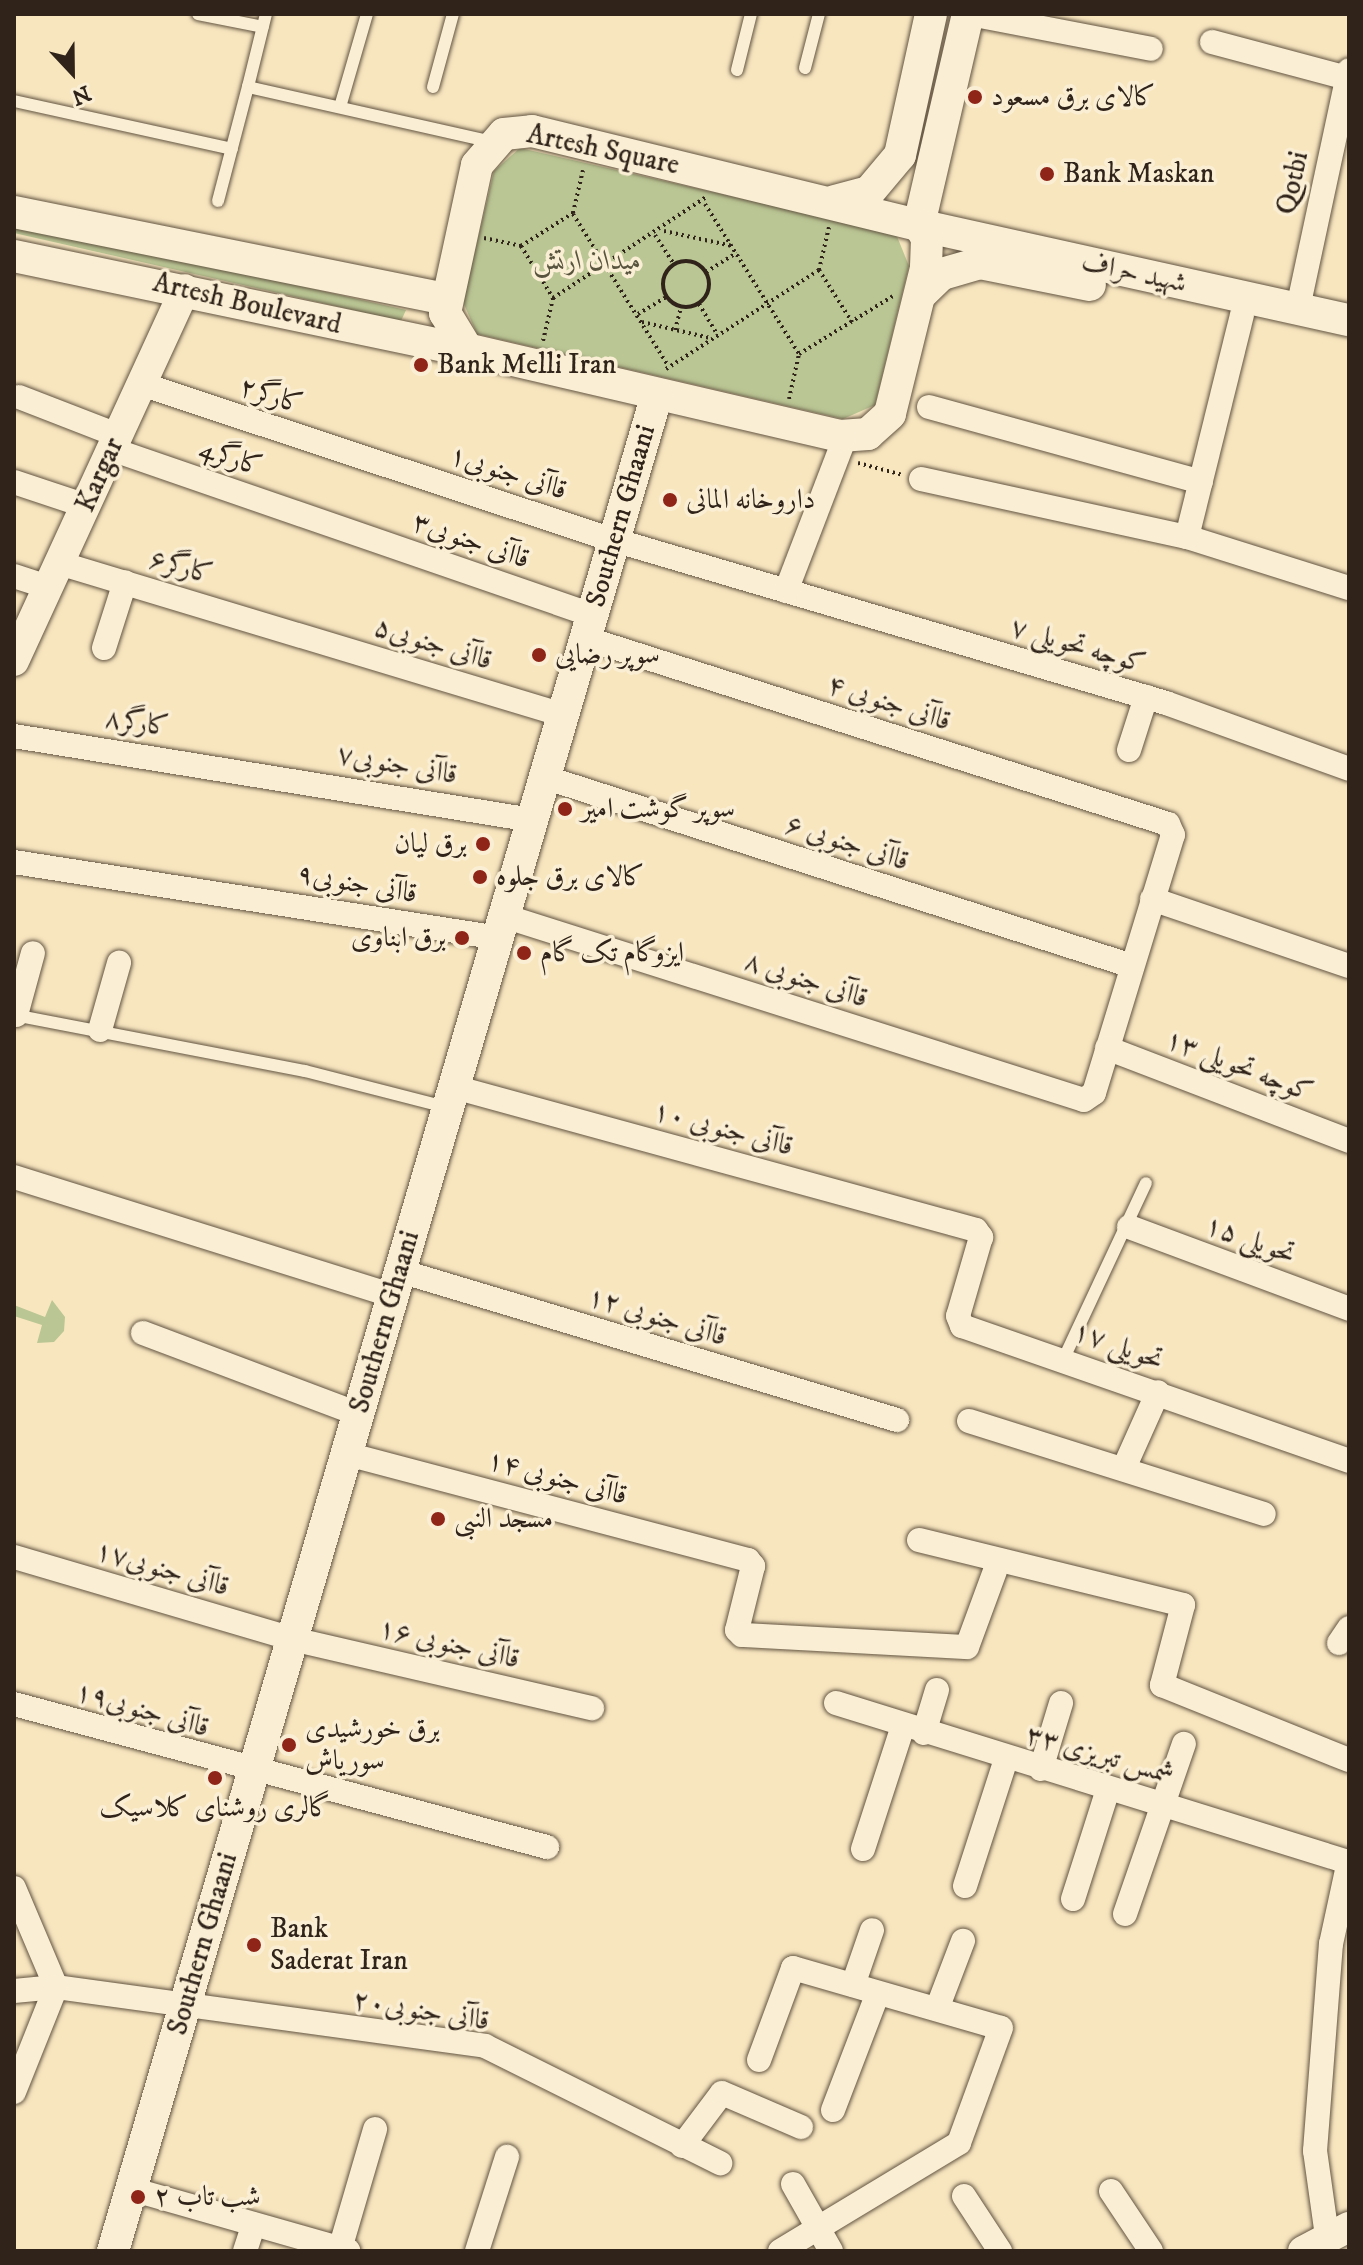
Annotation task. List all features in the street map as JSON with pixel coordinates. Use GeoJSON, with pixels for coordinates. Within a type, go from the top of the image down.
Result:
{"type":"FeatureCollection","features":[{"type":"Feature","properties":{"kind":"main road"},"geometry":{"type":"LineString","coordinates":[[835,201],[869,192],[900,155],[931,14]]}},
{"type":"Feature","properties":{"kind":"main road"},"geometry":{"type":"LineString","coordinates":[[480,354],[855,436],[895,402],[910,299],[928,253],[919,225],[969,14]]}},
{"type":"Feature","properties":{"kind":"main road","name":"Artesh Square"},"geometry":{"type":"LineString","coordinates":[[480,354],[456,340],[446,299],[474,235],[477,165],[492,142],[518,130],[835,201],[919,225]]}},
{"type":"Feature","properties":{"kind":"main road"},"geometry":{"type":"LineString","coordinates":[[900,155],[913,171],[932,162]]}},
{"type":"Feature","properties":{"kind":"main road","name":"Artesh Boulevard"},"geometry":{"type":"LineString","coordinates":[[14,212],[446,299]]}},
{"type":"Feature","properties":{"kind":"main road","name":"شهید حراف"},"geometry":{"type":"LineString","coordinates":[[919,225],[1061,268],[1298,308],[1349,320]]}},
{"type":"Feature","properties":{"kind":"main road","name":"Artesh Boulevard"},"geometry":{"type":"LineString","coordinates":[[14,256],[185,289],[480,354]]}},
{"type":"Feature","properties":{"kind":"main road"},"geometry":{"type":"LineString","coordinates":[[910,299],[942,274],[980,263],[1061,268],[1349,340]]}},
{"type":"Feature","properties":{"kind":"main road","name":"Southern Ghaani"},"geometry":{"type":"LineString","coordinates":[[113,2251],[657,394]]}},
{"type":"Feature","properties":{"kind":"street"},"geometry":{"type":"LineString","coordinates":[[969,14],[1151,49]]}},
{"type":"Feature","properties":{"kind":"street"},"geometry":{"type":"LineString","coordinates":[[1212,42],[1348,74]]}},
{"type":"Feature","properties":{"kind":"street","name":"Qotbi"},"geometry":{"type":"LineString","coordinates":[[1298,308],[1341,143],[1348,74]]}},
{"type":"Feature","properties":{"kind":"street","name":"Kargar"},"geometry":{"type":"LineString","coordinates":[[14,661],[185,289]]}},
{"type":"Feature","properties":{"kind":"street"},"geometry":{"type":"LineString","coordinates":[[1187,537],[1242,315]]}},
{"type":"Feature","properties":{"kind":"street","name":"کارگر۲"},"geometry":{"type":"LineString","coordinates":[[141,384],[383,464]]}},
{"type":"Feature","properties":{"kind":"street","name":"4کارگر"},"geometry":{"type":"LineString","coordinates":[[19,397],[114,442],[331,525]]}},
{"type":"Feature","properties":{"kind":"street"},"geometry":{"type":"LineString","coordinates":[[929,407],[1201,482]]}},
{"type":"Feature","properties":{"kind":"street"},"geometry":{"type":"LineString","coordinates":[[786,591],[855,436]]}},
{"type":"Feature","properties":{"kind":"street","name":"قاآنی جنوبی۱"},"geometry":{"type":"LineString","coordinates":[[383,464],[614,540],[786,591]]}},
{"type":"Feature","properties":{"kind":"street"},"geometry":{"type":"LineString","coordinates":[[921,479],[1187,537],[1349,588]]}},
{"type":"Feature","properties":{"kind":"street"},"geometry":{"type":"LineString","coordinates":[[14,482],[86,506]]}},
{"type":"Feature","properties":{"kind":"street","name":"قاآنی جنوبی۳"},"geometry":{"type":"LineString","coordinates":[[331,525],[589,626]]}},
{"type":"Feature","properties":{"kind":"street","name":"کارگر۶"},"geometry":{"type":"LineString","coordinates":[[14,576],[54,575],[125,582],[286,629]]}},
{"type":"Feature","properties":{"kind":"street"},"geometry":{"type":"LineString","coordinates":[[104,648],[125,582]]}},
{"type":"Feature","properties":{"kind":"street","name":"کوچه تحویلی ۷"},"geometry":{"type":"LineString","coordinates":[[786,591],[1146,697],[1349,769]]}},
{"type":"Feature","properties":{"kind":"street","name":"قاآنی جنوبی ۴"},"geometry":{"type":"LineString","coordinates":[[589,626],[1173,828],[1152,899]]}},
{"type":"Feature","properties":{"kind":"street","name":"قاآنی جنوبی۵"},"geometry":{"type":"LineString","coordinates":[[286,629],[563,715]]}},
{"type":"Feature","properties":{"kind":"street"},"geometry":{"type":"LineString","coordinates":[[1129,750],[1146,697]]}},
{"type":"Feature","properties":{"kind":"street","name":"کارگر۸"},"geometry":{"type":"LineString","coordinates":[[14,736],[251,769]]}},
{"type":"Feature","properties":{"kind":"street","name":"قاآنی جنوبی۷"},"geometry":{"type":"LineString","coordinates":[[251,769],[532,820]]}},
{"type":"Feature","properties":{"kind":"street","name":"قاآنی جنوبی ۶"},"geometry":{"type":"LineString","coordinates":[[544,777],[1132,966]]}},
{"type":"Feature","properties":{"kind":"street","name":"قاآنی جنوبی۹"},"geometry":{"type":"LineString","coordinates":[[14,862],[501,927]]}},
{"type":"Feature","properties":{"kind":"street"},"geometry":{"type":"LineString","coordinates":[[1107,1048],[1152,899],[1349,966]]}},
{"type":"Feature","properties":{"kind":"street","name":"قاآنی جنوبی ۸"},"geometry":{"type":"LineString","coordinates":[[501,927],[1090,1098],[1107,1048]]}},
{"type":"Feature","properties":{"kind":"street"},"geometry":{"type":"LineString","coordinates":[[15,1015],[33,953]]}},
{"type":"Feature","properties":{"kind":"street"},"geometry":{"type":"LineString","coordinates":[[100,1030],[119,963]]}},
{"type":"Feature","properties":{"kind":"street","name":"کوچه تحویلی ۱۳"},"geometry":{"type":"LineString","coordinates":[[1107,1048],[1349,1141]]}},
{"type":"Feature","properties":{"kind":"street","name":"قاآنی جنوبی ۱۰"},"geometry":{"type":"LineString","coordinates":[[451,1097],[976,1230]]}},
{"type":"Feature","properties":{"kind":"street","name":"قاآنی جنوبی ۱۲"},"geometry":{"type":"LineString","coordinates":[[14,1177],[219,1240],[396,1283],[897,1420]]}},
{"type":"Feature","properties":{"kind":"street","name":"تحویلی ۱۵"},"geometry":{"type":"LineString","coordinates":[[1129,1227],[1349,1309]]}},
{"type":"Feature","properties":{"kind":"street","name":"تحویلی ۱۷"},"geometry":{"type":"LineString","coordinates":[[976,1230],[981,1237],[958,1322],[1349,1461]]}},
{"type":"Feature","properties":{"kind":"street"},"geometry":{"type":"LineString","coordinates":[[143,1333],[358,1414]]}},
{"type":"Feature","properties":{"kind":"street"},"geometry":{"type":"LineString","coordinates":[[1124,1468],[1158,1392]]}},
{"type":"Feature","properties":{"kind":"street"},"geometry":{"type":"LineString","coordinates":[[969,1421],[1264,1514]]}},
{"type":"Feature","properties":{"kind":"street","name":"قاآنی جنوبی ۱۴"},"geometry":{"type":"LineString","coordinates":[[347,1454],[751,1563],[742,1635],[967,1647],[995,1571]]}},
{"type":"Feature","properties":{"kind":"street"},"geometry":{"type":"LineString","coordinates":[[919,1540],[1183,1605],[1162,1685],[1349,1760]]}},
{"type":"Feature","properties":{"kind":"street","name":"قاآنی جنوبی۱۷"},"geometry":{"type":"LineString","coordinates":[[14,1557],[292,1639]]}},
{"type":"Feature","properties":{"kind":"street","name":"قاآنی جنوبی ۱۶"},"geometry":{"type":"LineString","coordinates":[[292,1639],[592,1708]]}},
{"type":"Feature","properties":{"kind":"street"},"geometry":{"type":"LineString","coordinates":[[863,1849],[914,1729],[937,1690]]}},
{"type":"Feature","properties":{"kind":"street","name":"شمس تبریزی ۳۳"},"geometry":{"type":"LineString","coordinates":[[836,1703],[1006,1759],[1349,1861]]}},
{"type":"Feature","properties":{"kind":"street"},"geometry":{"type":"LineString","coordinates":[[1041,1769],[1061,1703]]}},
{"type":"Feature","properties":{"kind":"street","name":"قاآنی جنوبی۱۹"},"geometry":{"type":"LineString","coordinates":[[14,1704],[253,1773],[547,1847]]}},
{"type":"Feature","properties":{"kind":"street"},"geometry":{"type":"LineString","coordinates":[[1125,1914],[1184,1744]]}},
{"type":"Feature","properties":{"kind":"street"},"geometry":{"type":"LineString","coordinates":[[965,1886],[1006,1759]]}},
{"type":"Feature","properties":{"kind":"street"},"geometry":{"type":"LineString","coordinates":[[1073,1899],[1108,1789]]}},
{"type":"Feature","properties":{"kind":"street"},"geometry":{"type":"LineString","coordinates":[[1326,2238],[1315,2151],[1349,1861]]}},
{"type":"Feature","properties":{"kind":"street"},"geometry":{"type":"LineString","coordinates":[[14,2092],[56,1987],[17,1898]]}},
{"type":"Feature","properties":{"kind":"street"},"geometry":{"type":"LineString","coordinates":[[853,1985],[872,1930]]}},
{"type":"Feature","properties":{"kind":"street"},"geometry":{"type":"LineString","coordinates":[[937,2009],[963,1941]]}},
{"type":"Feature","properties":{"kind":"street"},"geometry":{"type":"LineString","coordinates":[[759,2060],[793,1968],[1001,2028],[959,2143],[780,2251]]}},
{"type":"Feature","properties":{"kind":"street","name":"۲۰قاآنی جنوبی"},"geometry":{"type":"LineString","coordinates":[[14,1991],[56,1987],[184,2010],[485,2046],[720,2163]]}},
{"type":"Feature","properties":{"kind":"street"},"geometry":{"type":"LineString","coordinates":[[833,2110],[878,1993]]}},
{"type":"Feature","properties":{"kind":"street"},"geometry":{"type":"LineString","coordinates":[[682,2146],[722,2093],[801,2127]]}},
{"type":"Feature","properties":{"kind":"street"},"geometry":{"type":"LineString","coordinates":[[131,2189],[344,2250],[375,2129]]}},
{"type":"Feature","properties":{"kind":"street"},"geometry":{"type":"LineString","coordinates":[[477,2251],[507,2157]]}},
{"type":"Feature","properties":{"kind":"street"},"geometry":{"type":"LineString","coordinates":[[793,2184],[831,2251]]}},
{"type":"Feature","properties":{"kind":"street"},"geometry":{"type":"LineString","coordinates":[[1111,2191],[1151,2251]]}},
{"type":"Feature","properties":{"kind":"street"},"geometry":{"type":"LineString","coordinates":[[964,2196],[1000,2251]]}},
{"type":"Feature","properties":{"kind":"street"},"geometry":{"type":"LineString","coordinates":[[245,2251],[254,2224]]}},
{"type":"Feature","properties":{"kind":"lane"},"geometry":{"type":"LineString","coordinates":[[198,14],[264,20],[218,201]]}},
{"type":"Feature","properties":{"kind":"lane"},"geometry":{"type":"LineString","coordinates":[[340,107],[367,14]]}},
{"type":"Feature","properties":{"kind":"lane"},"geometry":{"type":"LineString","coordinates":[[433,87],[453,14]]}},
{"type":"Feature","properties":{"kind":"lane"},"geometry":{"type":"LineString","coordinates":[[737,70],[751,14]]}},
{"type":"Feature","properties":{"kind":"lane"},"geometry":{"type":"LineString","coordinates":[[805,68],[819,14]]}},
{"type":"Feature","properties":{"kind":"lane"},"geometry":{"type":"LineString","coordinates":[[248,87],[492,142]]}},
{"type":"Feature","properties":{"kind":"lane"},"geometry":{"type":"LineString","coordinates":[[14,101],[232,149]]}},
{"type":"Feature","properties":{"kind":"lane"},"geometry":{"type":"LineString","coordinates":[[15,1015],[451,1097]]}},
{"type":"Feature","properties":{"kind":"lane"},"geometry":{"type":"LineString","coordinates":[[1064,1358],[1129,1227],[1146,1183]]}},
{"type":"Feature","properties":{"kind":"path"},"geometry":{"type":"LineString","coordinates":[[521,246],[573,213],[589,144]]}},
{"type":"Feature","properties":{"kind":"path"},"geometry":{"type":"LineString","coordinates":[[693,186],[708,190]]}},
{"type":"Feature","properties":{"kind":"path"},"geometry":{"type":"LineString","coordinates":[[573,213],[667,364],[819,270],[835,201]]}},
{"type":"Feature","properties":{"kind":"path"},"geometry":{"type":"LineString","coordinates":[[553,298],[705,204],[799,354],[787,406],[801,409]]}},
{"type":"Feature","properties":{"kind":"path"},"geometry":{"type":"LineString","coordinates":[[662,230],[732,246]]}},
{"type":"Feature","properties":{"kind":"path"},"geometry":{"type":"LineString","coordinates":[[474,235],[521,246],[553,298],[537,367]]}},
{"type":"Feature","properties":{"kind":"path"},"geometry":{"type":"LineString","coordinates":[[655,235],[674,264]]}},
{"type":"Feature","properties":{"kind":"path"},"geometry":{"type":"LineString","coordinates":[[706,272],[736,253]]}},
{"type":"Feature","properties":{"kind":"path"},"geometry":{"type":"LineString","coordinates":[[692,261],[706,272],[709,289],[699,304],[681,307],[666,297],[663,279],[674,264],[692,261]]}},
{"type":"Feature","properties":{"kind":"path"},"geometry":{"type":"LineString","coordinates":[[819,270],[852,322]]}},
{"type":"Feature","properties":{"kind":"path"},"geometry":{"type":"LineString","coordinates":[[799,354],[903,290],[910,299]]}},
{"type":"Feature","properties":{"kind":"path"},"geometry":{"type":"LineString","coordinates":[[637,315],[666,297]]}},
{"type":"Feature","properties":{"kind":"path"},"geometry":{"type":"LineString","coordinates":[[699,304],[717,333]]}},
{"type":"Feature","properties":{"kind":"path"},"geometry":{"type":"LineString","coordinates":[[675,330],[681,307]]}},
{"type":"Feature","properties":{"kind":"path"},"geometry":{"type":"LineString","coordinates":[[641,322],[710,338]]}},
{"type":"Feature","properties":{"kind":"path"},"geometry":{"type":"LineString","coordinates":[[855,436],[857,463],[921,479]]}},
{"type":"Feature","properties":{"kind":"green space","name":"میدان ارتش"},"geometry":{"type":"Polygon","coordinates":[[[520,148],[896,234],[909,266],[875,405],[843,419],[477,334],[463,302],[494,171],[520,148]]]}},
{"type":"Feature","properties":{"kind":"green space"},"geometry":{"type":"Polygon","coordinates":[[[14,223],[406,310],[401,321],[14,233],[14,223]]]}},
{"type":"Feature","properties":{"kind":"green space"},"geometry":{"type":"Polygon","coordinates":[[[52,1300],[65,1317],[64,1331],[54,1342],[37,1343],[42,1325],[14,1316],[14,1305],[45,1317],[52,1300]]]}},
{"type":"Feature","properties":{"kind":"place","name":"کالای برق مسعود"},"geometry":{"type":"Point","coordinates":[975,97]}},
{"type":"Feature","properties":{"kind":"place","name":"Bank Maskan"},"geometry":{"type":"Point","coordinates":[1047,174]}},
{"type":"Feature","properties":{"kind":"place","name":"Bank Melli Iran"},"geometry":{"type":"Point","coordinates":[421,365]}},
{"type":"Feature","properties":{"kind":"place","name":"داروخانه المانی"},"geometry":{"type":"Point","coordinates":[670,500]}},
{"type":"Feature","properties":{"kind":"place","name":"سوپر رضایی"},"geometry":{"type":"Point","coordinates":[539,655]}},
{"type":"Feature","properties":{"kind":"place","name":"سوپر گوشت امیر"},"geometry":{"type":"Point","coordinates":[565,809]}},
{"type":"Feature","properties":{"kind":"place","name":"برق لیان"},"geometry":{"type":"Point","coordinates":[483,844]}},
{"type":"Feature","properties":{"kind":"place","name":"کالای برق جلوه"},"geometry":{"type":"Point","coordinates":[480,877]}},
{"type":"Feature","properties":{"kind":"place","name":"برق ابناوی"},"geometry":{"type":"Point","coordinates":[462,938]}},
{"type":"Feature","properties":{"kind":"place","name":"ایزوگام تک گام"},"geometry":{"type":"Point","coordinates":[524,953]}},
{"type":"Feature","properties":{"kind":"place","name":"مسجد النبی"},"geometry":{"type":"Point","coordinates":[438,1519]}},
{"type":"Feature","properties":{"kind":"place","name":"برق خورشیدی سوریاش"},"geometry":{"type":"Point","coordinates":[289,1745]}},
{"type":"Feature","properties":{"kind":"place","name":"گالری روشنای کلاسیک"},"geometry":{"type":"Point","coordinates":[215,1778]}},
{"type":"Feature","properties":{"kind":"place","name":"Bank Saderat Iran"},"geometry":{"type":"Point","coordinates":[254,1945]}},
{"type":"Feature","properties":{"kind":"place","name":"شب تاب ۲"},"geometry":{"type":"Point","coordinates":[138,2197]}}]}
